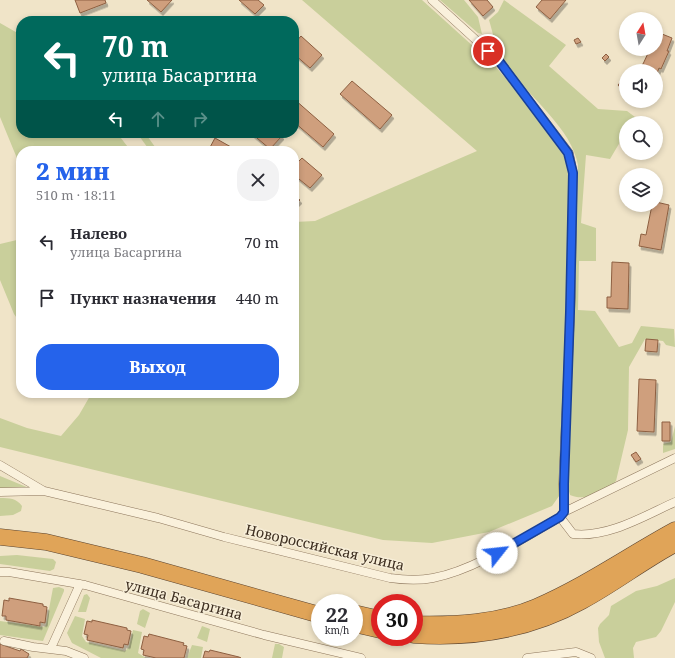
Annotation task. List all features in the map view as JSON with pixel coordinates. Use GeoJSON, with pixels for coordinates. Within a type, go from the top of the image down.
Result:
{"type":"FeatureCollection","features":[{"type":"Feature","properties":{"kind":"highway"},"geometry":{"type":"LineString","coordinates":[[0,527],[36,530],[113,548],[311,602]]}},
{"type":"Feature","properties":{"kind":"highway"},"geometry":{"type":"LineString","coordinates":[[423,624],[443,625],[490,620],[536,607],[574,588],[675,530]]}},
{"type":"Feature","properties":{"kind":"highway"},"geometry":{"type":"LineString","coordinates":[[0,537],[46,542],[142,565],[311,612]]}},
{"type":"Feature","properties":{"kind":"highway"},"geometry":{"type":"LineString","coordinates":[[423,635],[462,636],[485,634],[515,628],[538,620],[582,601],[657,553],[675,544]]}},
{"type":"Feature","properties":{"kind":"street"},"geometry":{"type":"LineString","coordinates":[[432,0],[499,61],[568,153],[573,173],[573,186],[562,514],[573,534],[593,535],[622,526],[675,502]]}},
{"type":"Feature","properties":{"kind":"street","name":"Новороссийская улица"},"geometry":{"type":"LineString","coordinates":[[0,465],[44,491],[145,514],[224,537],[390,578],[409,580],[432,578],[449,574],[497,553],[562,514],[675,458]]}},
{"type":"Feature","properties":{"kind":"street"},"geometry":{"type":"LineString","coordinates":[[0,492],[44,491]]}},
{"type":"Feature","properties":{"kind":"street","name":"улица Басаргина"},"geometry":{"type":"LineString","coordinates":[[0,572],[9,572],[80,584],[269,636],[360,658]]}},
{"type":"Feature","properties":{"kind":"street"},"geometry":{"type":"LineString","coordinates":[[51,648],[80,584]]}},
{"type":"Feature","properties":{"kind":"street"},"geometry":{"type":"LineString","coordinates":[[4,641],[32,647],[51,648],[66,651],[84,658]]}},
{"type":"Feature","properties":{"kind":"street"},"geometry":{"type":"LineString","coordinates":[[527,658],[576,652],[591,658]]}},
{"type":"Feature","properties":{"kind":"green space"},"geometry":{"type":"Polygon","coordinates":[[[302,0],[422,0],[495,66],[552,132],[566,155],[571,171],[564,489],[552,506],[489,532],[432,543],[383,540],[0,447],[0,418],[27,428],[61,436],[79,415],[89,398],[299,398],[299,222],[315,221],[477,151],[302,0]]]}},
{"type":"Feature","properties":{"kind":"green space"},"geometry":{"type":"Polygon","coordinates":[[[440,0],[464,0],[478,17],[482,34],[478,33],[440,0]]]}},
{"type":"Feature","properties":{"kind":"green space"},"geometry":{"type":"Polygon","coordinates":[[[504,0],[566,45],[549,66],[598,109],[627,111],[634,116],[619,116],[619,144],[610,159],[586,155],[581,223],[596,228],[596,261],[579,261],[578,310],[595,311],[619,347],[632,343],[641,326],[674,329],[675,347],[666,345],[663,341],[645,339],[629,367],[628,430],[616,481],[603,490],[587,497],[576,497],[570,495],[567,484],[572,385],[578,165],[574,151],[557,124],[503,61],[489,20],[498,12],[504,0]]]}},
{"type":"Feature","properties":{"kind":"green space"},"geometry":{"type":"Polygon","coordinates":[[[0,23],[16,32],[16,138],[121,138],[127,146],[16,146],[16,156],[0,117],[0,23]]]}},
{"type":"Feature","properties":{"kind":"green space"},"geometry":{"type":"Polygon","coordinates":[[[141,138],[149,138],[154,146],[146,146],[141,138]]]}},
{"type":"Feature","properties":{"kind":"green space"},"geometry":{"type":"Polygon","coordinates":[[[16,240],[16,317],[0,280],[0,244],[16,240]]]}},
{"type":"Feature","properties":{"kind":"green space"},"geometry":{"type":"Polygon","coordinates":[[[675,426],[675,449],[663,453],[663,444],[671,442],[675,426]]]}},
{"type":"Feature","properties":{"kind":"green space"},"geometry":{"type":"Polygon","coordinates":[[[0,476],[29,488],[0,488],[0,476]]]}},
{"type":"Feature","properties":{"kind":"green space"},"geometry":{"type":"Polygon","coordinates":[[[0,498],[10,498],[17,501],[22,506],[21,511],[13,515],[0,516],[0,498]]]}},
{"type":"Feature","properties":{"kind":"green space"},"geometry":{"type":"Polygon","coordinates":[[[17,555],[53,559],[56,562],[54,569],[50,571],[0,564],[0,556],[17,555]]]}},
{"type":"Feature","properties":{"kind":"green space"},"geometry":{"type":"Polygon","coordinates":[[[675,578],[675,602],[661,631],[656,637],[636,642],[633,648],[634,658],[605,658],[599,642],[598,628],[609,615],[611,606],[636,591],[657,586],[675,578]]]}},
{"type":"Feature","properties":{"kind":"green space"},"geometry":{"type":"Polygon","coordinates":[[[59,587],[64,589],[64,591],[43,641],[0,635],[0,621],[44,627],[46,625],[53,588],[59,587]]]}},
{"type":"Feature","properties":{"kind":"green space"},"geometry":{"type":"Polygon","coordinates":[[[87,594],[90,598],[86,612],[78,612],[84,595],[87,594]]]}},
{"type":"Feature","properties":{"kind":"green space"},"geometry":{"type":"Polygon","coordinates":[[[143,609],[150,613],[145,628],[137,624],[140,611],[143,609]]]}},
{"type":"Feature","properties":{"kind":"green space"},"geometry":{"type":"Polygon","coordinates":[[[75,616],[85,619],[82,636],[86,642],[125,651],[129,647],[133,630],[142,632],[138,653],[146,658],[101,658],[72,643],[67,633],[75,616]]]}},
{"type":"Feature","properties":{"kind":"green space"},"geometry":{"type":"Polygon","coordinates":[[[202,626],[210,629],[207,642],[197,638],[202,626]]]}},
{"type":"Feature","properties":{"kind":"green space"},"geometry":{"type":"Polygon","coordinates":[[[275,644],[279,644],[284,647],[282,658],[272,658],[275,644]]]}},
{"type":"Feature","properties":{"kind":"green space"},"geometry":{"type":"Polygon","coordinates":[[[192,645],[203,647],[201,658],[187,658],[192,645]]]}},
{"type":"Feature","properties":{"kind":"building"},"geometry":{"type":"Polygon","coordinates":[[[75,0],[105,0],[106,3],[80,13],[75,0]]]}},
{"type":"Feature","properties":{"kind":"building"},"geometry":{"type":"Polygon","coordinates":[[[147,0],[172,0],[161,12],[147,0]]]}},
{"type":"Feature","properties":{"kind":"building"},"geometry":{"type":"Polygon","coordinates":[[[239,0],[258,0],[264,5],[255,14],[239,0]]]}},
{"type":"Feature","properties":{"kind":"building"},"geometry":{"type":"Polygon","coordinates":[[[469,0],[487,0],[493,7],[483,16],[469,0]]]}},
{"type":"Feature","properties":{"kind":"building"},"geometry":{"type":"Polygon","coordinates":[[[542,0],[566,0],[550,19],[536,7],[542,0]]]}},
{"type":"Feature","properties":{"kind":"building"},"geometry":{"type":"Polygon","coordinates":[[[663,34],[672,38],[667,51],[669,51],[663,64],[643,64],[647,56],[663,56],[663,34]]]}},
{"type":"Feature","properties":{"kind":"building"},"geometry":{"type":"Polygon","coordinates":[[[301,36],[322,55],[310,68],[299,58],[299,38],[301,36]]]}},
{"type":"Feature","properties":{"kind":"building"},"geometry":{"type":"Polygon","coordinates":[[[578,38],[581,42],[576,44],[574,40],[578,38]]]}},
{"type":"Feature","properties":{"kind":"building"},"geometry":{"type":"Polygon","coordinates":[[[606,54],[609,57],[605,61],[602,58],[606,54]]]}},
{"type":"Feature","properties":{"kind":"building"},"geometry":{"type":"Polygon","coordinates":[[[352,81],[392,115],[380,129],[340,94],[352,81]]]}},
{"type":"Feature","properties":{"kind":"building"},"geometry":{"type":"Polygon","coordinates":[[[299,103],[334,134],[323,147],[299,126],[299,103]]]}},
{"type":"Feature","properties":{"kind":"building"},"geometry":{"type":"Polygon","coordinates":[[[215,138],[229,146],[211,146],[215,138]]]}},
{"type":"Feature","properties":{"kind":"building"},"geometry":{"type":"Polygon","coordinates":[[[257,138],[280,138],[273,146],[266,146],[257,138]]]}},
{"type":"Feature","properties":{"kind":"building"},"geometry":{"type":"Polygon","coordinates":[[[302,158],[322,175],[310,188],[299,179],[299,161],[302,158]]]}},
{"type":"Feature","properties":{"kind":"building"},"geometry":{"type":"Polygon","coordinates":[[[663,204],[669,205],[661,250],[639,246],[641,234],[646,235],[651,212],[663,212],[663,204]]]}},
{"type":"Feature","properties":{"kind":"building"},"geometry":{"type":"Polygon","coordinates":[[[612,262],[629,263],[628,309],[607,308],[607,297],[611,297],[612,262]]]}},
{"type":"Feature","properties":{"kind":"building"},"geometry":{"type":"Polygon","coordinates":[[[646,339],[658,340],[657,352],[645,351],[646,339]]]}},
{"type":"Feature","properties":{"kind":"building"},"geometry":{"type":"Polygon","coordinates":[[[639,379],[656,380],[654,432],[637,431],[639,379]]]}},
{"type":"Feature","properties":{"kind":"building"},"geometry":{"type":"Polygon","coordinates":[[[662,422],[670,422],[670,441],[662,441],[662,422]]]}},
{"type":"Feature","properties":{"kind":"building"},"geometry":{"type":"Polygon","coordinates":[[[636,452],[641,459],[636,462],[631,455],[636,452]]]}},
{"type":"Feature","properties":{"kind":"building"},"geometry":{"type":"Polygon","coordinates":[[[9,598],[43,604],[43,606],[47,607],[45,623],[40,622],[40,626],[6,620],[6,616],[2,616],[4,600],[9,601],[9,598]]]}},
{"type":"Feature","properties":{"kind":"building"},"geometry":{"type":"Polygon","coordinates":[[[92,620],[127,628],[127,630],[131,631],[128,645],[124,644],[123,648],[87,640],[88,635],[84,634],[87,621],[92,622],[92,620]]]}},
{"type":"Feature","properties":{"kind":"building"},"geometry":{"type":"Polygon","coordinates":[[[149,634],[184,643],[183,645],[187,646],[184,658],[156,658],[143,655],[144,650],[141,649],[144,636],[148,637],[149,634]]]}},
{"type":"Feature","properties":{"kind":"building"},"geometry":{"type":"Polygon","coordinates":[[[0,644],[20,651],[21,649],[29,654],[27,658],[0,658],[0,644]]]}},
{"type":"Feature","properties":{"kind":"building"},"geometry":{"type":"Polygon","coordinates":[[[210,650],[241,658],[203,658],[205,651],[209,652],[210,650]]]}},
{"type":"Feature","properties":{"kind":"route"},"geometry":{"type":"LineString","coordinates":[[488,51],[499,61],[568,153],[573,173],[564,512],[560,517],[497,553]]}}]}
